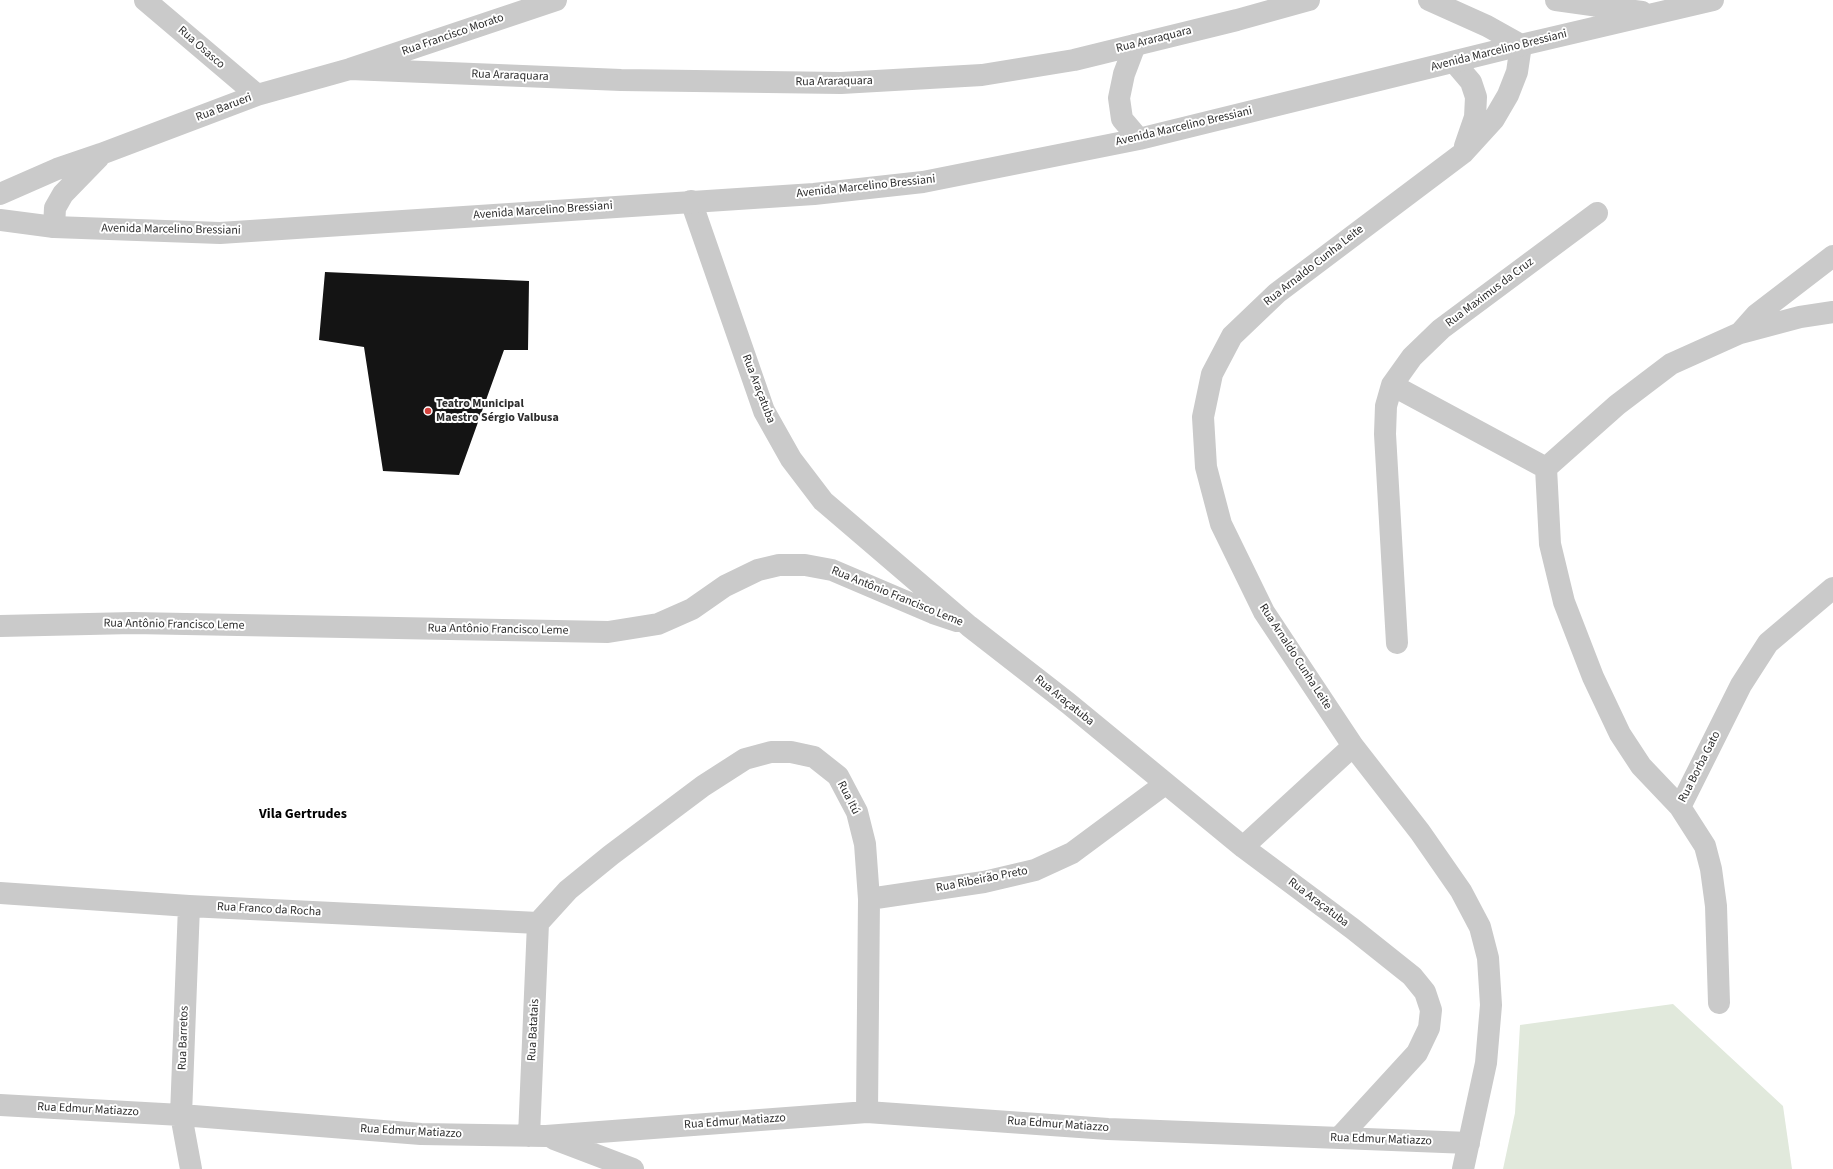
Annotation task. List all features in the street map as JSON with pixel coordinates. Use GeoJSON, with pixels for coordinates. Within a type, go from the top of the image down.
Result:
{"type":"FeatureCollection","features":[{"type":"Feature","properties":{"kind":"street","name":"Rua Osasco"},"geometry":{"type":"LineString","coordinates":[[145,0],[257,95]]}},
{"type":"Feature","properties":{"kind":"street","name":"Rua Francisco Morato"},"geometry":{"type":"LineString","coordinates":[[350,69],[556,0]]}},
{"type":"Feature","properties":{"kind":"street","name":"Rua Araraquara"},"geometry":{"type":"LineString","coordinates":[[350,69],[620,80],[841,83],[982,75],[1074,60],[1237,20],[1309,0]]}},
{"type":"Feature","properties":{"kind":"street"},"geometry":{"type":"LineString","coordinates":[[1429,0],[1487,26],[1521,45]]}},
{"type":"Feature","properties":{"kind":"street"},"geometry":{"type":"LineString","coordinates":[[1556,0],[1657,14]]}},
{"type":"Feature","properties":{"kind":"street","name":"Avenida Marcelino Bressiani"},"geometry":{"type":"LineString","coordinates":[[0,220],[54,227],[220,233],[814,194],[923,182],[1139,139],[1521,45],[1713,0]]}},
{"type":"Feature","properties":{"kind":"street"},"geometry":{"type":"LineString","coordinates":[[1135,44],[1124,74],[1119,98],[1122,119],[1139,139]]}},
{"type":"Feature","properties":{"kind":"street","name":"Rua Arnaldo Cunha Leite"},"geometry":{"type":"LineString","coordinates":[[1463,1169],[1470,1143],[1486,1063],[1491,1005],[1488,958],[1480,927],[1461,891],[1434,852],[1353,746],[1264,612],[1221,524],[1206,467],[1203,418],[1212,374],[1232,336],[1277,293],[1462,152],[1494,119],[1508,95],[1517,72],[1521,45]]}},
{"type":"Feature","properties":{"kind":"street"},"geometry":{"type":"LineString","coordinates":[[1454,62],[1471,82],[1476,97],[1475,116],[1462,152]]}},
{"type":"Feature","properties":{"kind":"street","name":"Rua Barueri"},"geometry":{"type":"LineString","coordinates":[[0,194],[57,169],[101,154],[257,95],[350,69]]}},
{"type":"Feature","properties":{"kind":"street","name":"Rua Barueri"},"geometry":{"type":"LineString","coordinates":[[54,227],[55,208],[63,194],[101,154]]}},
{"type":"Feature","properties":{"kind":"street","name":"Rua Araçatuba"},"geometry":{"type":"LineString","coordinates":[[691,201],[764,411],[791,459],[823,500],[969,626],[1068,703],[1243,847],[1346,924],[1412,976],[1425,992],[1431,1010],[1429,1028],[1417,1053],[1339,1138]]}},
{"type":"Feature","properties":{"kind":"street","name":"Rua Maximus da Cruz"},"geometry":{"type":"LineString","coordinates":[[1397,643],[1385,434],[1386,406],[1392,385],[1412,357],[1441,330],[1597,213]]}},
{"type":"Feature","properties":{"kind":"street"},"geometry":{"type":"LineString","coordinates":[[1740,334],[1756,315],[1833,256]]}},
{"type":"Feature","properties":{"kind":"street"},"geometry":{"type":"LineString","coordinates":[[1546,468],[1617,405],[1671,364],[1740,334],[1800,317],[1833,312]]}},
{"type":"Feature","properties":{"kind":"street"},"geometry":{"type":"LineString","coordinates":[[1392,385],[1546,468]]}},
{"type":"Feature","properties":{"kind":"street"},"geometry":{"type":"LineString","coordinates":[[1546,468],[1550,544],[1564,602],[1593,677],[1620,734],[1641,766],[1680,807]]}},
{"type":"Feature","properties":{"kind":"street","name":"Rua Antônio Francisco Leme"},"geometry":{"type":"LineString","coordinates":[[0,626],[133,623],[608,632],[658,624],[692,609],[725,586],[758,570],[779,565],[805,565],[832,570],[933,613],[969,626]]}},
{"type":"Feature","properties":{"kind":"street","name":"Rua Borba Gato"},"geometry":{"type":"LineString","coordinates":[[1719,1003],[1716,906],[1711,869],[1706,846],[1680,807],[1741,685],[1768,643],[1833,588]]}},
{"type":"Feature","properties":{"kind":"street"},"geometry":{"type":"LineString","coordinates":[[1243,847],[1353,746]]}},
{"type":"Feature","properties":{"kind":"street","name":"Rua Itú"},"geometry":{"type":"LineString","coordinates":[[538,923],[568,890],[611,855],[703,786],[745,759],[771,752],[791,752],[814,757],[838,776],[857,812],[865,844],[869,899],[867,1112]]}},
{"type":"Feature","properties":{"kind":"street","name":"Rua Ribeirão Preto"},"geometry":{"type":"LineString","coordinates":[[869,899],[984,882],[1035,870],[1072,852],[1165,784]]}},
{"type":"Feature","properties":{"kind":"street","name":"Rua Franco da Rocha"},"geometry":{"type":"LineString","coordinates":[[0,893],[189,906],[538,923]]}},
{"type":"Feature","properties":{"kind":"street","name":"Rua Barretos"},"geometry":{"type":"LineString","coordinates":[[189,906],[181,1115],[191,1169]]}},
{"type":"Feature","properties":{"kind":"street","name":"Rua Batatais"},"geometry":{"type":"LineString","coordinates":[[537,1136],[538,923]]}},
{"type":"Feature","properties":{"kind":"street","name":"Rua Edmur Matiazzo"},"geometry":{"type":"LineString","coordinates":[[0,1105],[181,1115],[421,1134],[537,1136],[867,1112],[1108,1129],[1470,1143]]}},
{"type":"Feature","properties":{"kind":"street"},"geometry":{"type":"LineString","coordinates":[[537,1136],[633,1169]]}},
{"type":"Feature","properties":{"kind":"shaded area"},"geometry":{"type":"Polygon","coordinates":[[[1673,1004],[1783,1106],[1792,1169],[1503,1169],[1515,1113],[1520,1025],[1673,1004]]]}},
{"type":"Feature","properties":{"kind":"building","name":"Teatro Municipal Maestro Sérgio Valbusa"},"geometry":{"type":"Polygon","coordinates":[[[325,272],[529,281],[528,350],[504,350],[459,475],[383,471],[364,347],[319,340],[325,272]]]}},
{"type":"Feature","properties":{"kind":"place","name":"Teatro Municipal Maestro Sérgio Valbusa"},"geometry":{"type":"Point","coordinates":[428,411]}},
{"type":"Feature","properties":{"kind":"district","name":"Vila Gertrudes"},"geometry":{"type":"Point","coordinates":[303,815]}}]}
